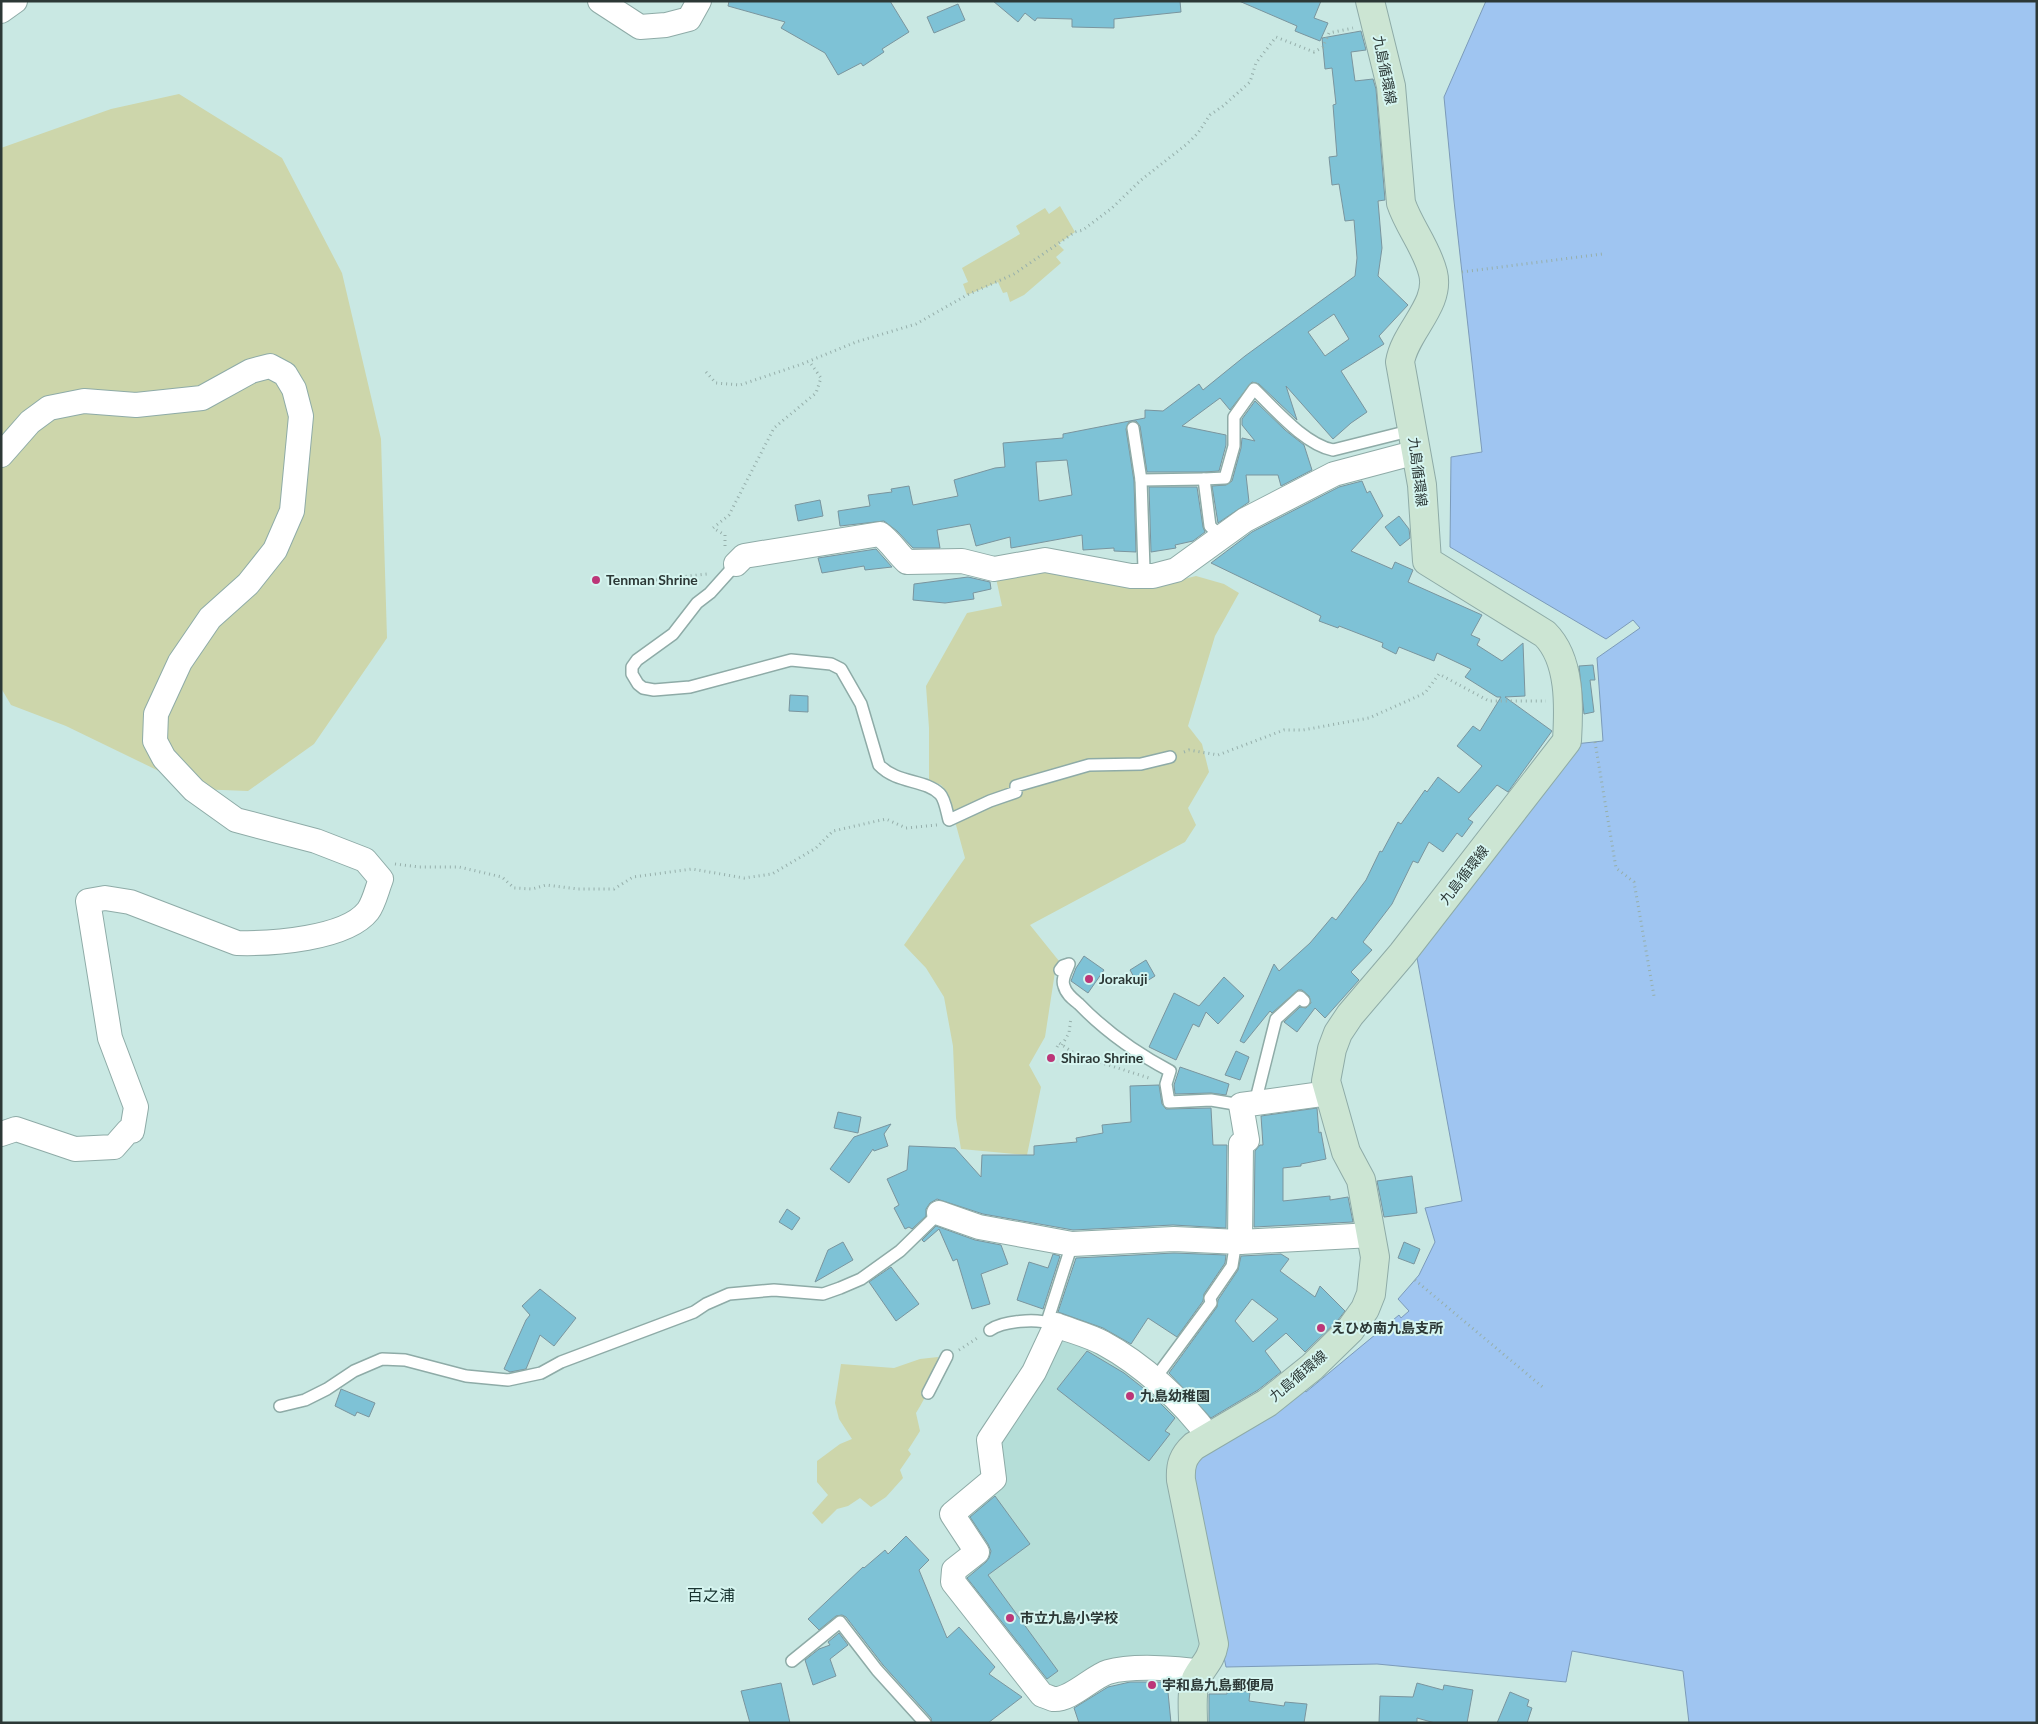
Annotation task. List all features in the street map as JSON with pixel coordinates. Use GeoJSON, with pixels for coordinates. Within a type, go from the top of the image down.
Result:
{"type":"FeatureCollection","features":[{"type":"Feature","properties":{"kind":"main road","name":"九島循環線"},"geometry":{"type":"LineString","coordinates":[[1193,1723],[1193,1690],[1201,1672],[1212,1656],[1214,1644],[1180,1470],[1187,1453],[1209,1437],[1267,1403],[1312,1367],[1350,1330],[1365,1309],[1371,1294],[1375,1257],[1361,1180],[1346,1152],[1326,1081],[1332,1049],[1338,1033],[1350,1015],[1402,954],[1566,741],[1569,716],[1564,671],[1554,642],[1545,634],[1427,561],[1422,485],[1401,372],[1402,352],[1432,296],[1434,284],[1430,263],[1406,218],[1401,203],[1391,86],[1373,12]]}},
{"type":"Feature","properties":{"kind":"street"},"geometry":{"type":"LineString","coordinates":[[1,11],[15,1]]}},
{"type":"Feature","properties":{"kind":"street"},"geometry":{"type":"LineString","coordinates":[[600,1],[640,27],[666,25],[689,19],[699,1]]}},
{"type":"Feature","properties":{"kind":"street"},"geometry":{"type":"LineString","coordinates":[[1,455],[30,422],[49,408],[84,401],[136,406],[202,398],[251,371],[270,366],[285,374],[294,389],[301,416],[292,511],[275,550],[248,584],[210,618],[180,662],[156,714],[155,741],[164,758],[194,790],[236,820],[316,841],[365,860],[380,879],[368,911],[353,924],[310,938],[254,944],[237,943],[130,902],[104,898],[88,901],[110,1038],[136,1107],[132,1131],[128,1131],[114,1147],[75,1149],[16,1128],[1,1134]]}},
{"type":"Feature","properties":{"kind":"street"},"geometry":{"type":"LineString","coordinates":[[740,560],[880,534],[891,542],[896,552],[907,562],[962,561],[994,569],[1046,560],[1131,576],[1153,576],[1176,570],[1245,520],[1334,474],[1415,441]]}},
{"type":"Feature","properties":{"kind":"street"},"geometry":{"type":"LineString","coordinates":[[1238,1242],[1241,1144],[1247,1140],[1248,1104],[1329,1093]]}},
{"type":"Feature","properties":{"kind":"street"},"geometry":{"type":"LineString","coordinates":[[939,1213],[979,1227],[1072,1244],[1174,1239],[1238,1242],[1372,1235]]}},
{"type":"Feature","properties":{"kind":"street"},"geometry":{"type":"LineString","coordinates":[[1201,1672],[1174,1668],[1118,1670],[1107,1672],[1064,1697],[1054,1699],[1042,1695],[953,1582],[954,1570],[977,1552],[952,1514],[994,1479],[989,1440],[1034,1372],[1051,1323],[1102,1342],[1126,1356],[1193,1415],[1209,1437]]}},
{"type":"Feature","properties":{"kind":"lane"},"geometry":{"type":"LineString","coordinates":[[1141,480],[1225,478],[1234,446],[1234,417],[1254,389],[1301,434],[1323,448],[1333,450],[1415,441]]}},
{"type":"Feature","properties":{"kind":"lane"},"geometry":{"type":"LineString","coordinates":[[1133,428],[1141,480],[1144,570]]}},
{"type":"Feature","properties":{"kind":"lane"},"geometry":{"type":"LineString","coordinates":[[1204,479],[1210,526],[1221,537]]}},
{"type":"Feature","properties":{"kind":"lane"},"geometry":{"type":"LineString","coordinates":[[740,560],[710,593],[697,603],[673,634],[637,660],[632,667],[632,674],[643,688],[654,690],[690,687],[791,660],[831,664],[841,670],[861,704],[879,765],[894,777],[932,789],[941,795],[949,820],[990,801],[1016,792],[1016,786],[1089,765],[1141,764],[1170,758]]}},
{"type":"Feature","properties":{"kind":"lane"},"geometry":{"type":"LineString","coordinates":[[1060,970],[1063,966],[1069,964],[1063,982],[1064,987],[1096,1022],[1145,1058],[1170,1071],[1166,1084],[1169,1102],[1211,1100],[1248,1104],[1276,1019],[1300,997],[1304,1001]]}},
{"type":"Feature","properties":{"kind":"lane"},"geometry":{"type":"LineString","coordinates":[[280,1406],[305,1400],[327,1389],[354,1371],[382,1359],[406,1360],[466,1376],[508,1380],[541,1373],[561,1362],[694,1312],[728,1294],[774,1290],[823,1294],[861,1279],[900,1251],[939,1213]]}},
{"type":"Feature","properties":{"kind":"lane"},"geometry":{"type":"LineString","coordinates":[[1154,1380],[1211,1303],[1210,1298],[1232,1266],[1238,1242]]}},
{"type":"Feature","properties":{"kind":"lane"},"geometry":{"type":"LineString","coordinates":[[990,1330],[999,1326],[1033,1320],[1051,1323],[1072,1244]]}},
{"type":"Feature","properties":{"kind":"lane"},"geometry":{"type":"LineString","coordinates":[[928,1393],[947,1356]]}},
{"type":"Feature","properties":{"kind":"lane"},"geometry":{"type":"LineString","coordinates":[[792,1661],[840,1622],[877,1670],[925,1723]]}},
{"type":"Feature","properties":{"kind":"path"},"geometry":{"type":"LineString","coordinates":[[706,372],[716,383],[740,385],[856,342],[916,324],[967,295],[1014,274],[1076,232],[1083,230],[1112,208],[1141,180],[1187,144],[1198,133],[1210,115],[1250,82],[1256,63],[1276,36],[1314,52],[1323,47],[1330,33],[1373,12]]}},
{"type":"Feature","properties":{"kind":"path"},"geometry":{"type":"LineString","coordinates":[[1462,272],[1602,254]]}},
{"type":"Feature","properties":{"kind":"path"},"geometry":{"type":"LineString","coordinates":[[740,560],[731,556],[725,549],[725,535],[713,528],[729,514],[774,428],[816,393],[820,378],[809,361]]}},
{"type":"Feature","properties":{"kind":"path"},"geometry":{"type":"LineString","coordinates":[[636,582],[713,574],[740,560]]}},
{"type":"Feature","properties":{"kind":"path"},"geometry":{"type":"LineString","coordinates":[[1170,758],[1189,750],[1218,755],[1284,730],[1303,730],[1369,718],[1425,694],[1439,674],[1490,702],[1567,700]]}},
{"type":"Feature","properties":{"kind":"path"},"geometry":{"type":"LineString","coordinates":[[1595,742],[1616,868],[1634,882],[1654,996]]}},
{"type":"Feature","properties":{"kind":"path"},"geometry":{"type":"LineString","coordinates":[[365,860],[419,867],[458,867],[502,877],[514,888],[532,889],[546,885],[578,889],[614,888],[633,877],[692,869],[744,878],[772,874],[816,848],[833,831],[886,819],[906,828],[933,826],[949,820]]}},
{"type":"Feature","properties":{"kind":"path"},"geometry":{"type":"LineString","coordinates":[[1062,1045],[1067,1038]]}},
{"type":"Feature","properties":{"kind":"path"},"geometry":{"type":"LineString","coordinates":[[1057,1047],[1060,1043],[1077,1055],[1166,1084]]}},
{"type":"Feature","properties":{"kind":"path"},"geometry":{"type":"LineString","coordinates":[[1415,1280],[1545,1389]]}},
{"type":"Feature","properties":{"kind":"path"},"geometry":{"type":"LineString","coordinates":[[947,1356],[990,1330]]}},
{"type":"Feature","properties":{"kind":"shaded area"},"geometry":{"type":"Polygon","coordinates":[[[1065,1333],[1101,1347],[1190,1417],[1204,1639],[1196,1661],[1052,1691],[960,1577],[990,1555],[961,1515],[995,1448],[1065,1333]]]}},
{"type":"Feature","properties":{"kind":"green space"},"geometry":{"type":"Polygon","coordinates":[[[179,94],[282,158],[342,273],[381,439],[387,638],[314,744],[248,791],[196,789],[66,726],[11,705],[1,688],[1,148],[111,109],[179,94]]]}},
{"type":"Feature","properties":{"kind":"green space"},"geometry":{"type":"Polygon","coordinates":[[[1060,206],[1075,232],[1058,244],[1064,250],[1056,257],[1061,263],[1024,295],[1010,302],[1007,292],[1003,293],[998,282],[967,295],[963,284],[968,282],[962,268],[1020,234],[1016,226],[1045,208],[1049,214],[1060,206]]]}},
{"type":"Feature","properties":{"kind":"green space"},"geometry":{"type":"Polygon","coordinates":[[[1010,565],[1180,580],[1196,576],[1224,584],[1239,593],[1215,636],[1188,726],[1202,744],[1209,772],[1188,808],[1196,825],[1185,842],[1030,925],[1059,961],[1055,972],[1045,1037],[1029,1065],[1041,1087],[1027,1155],[961,1149],[956,1118],[953,1046],[944,997],[926,968],[904,945],[965,858],[947,792],[941,785],[929,780],[929,728],[926,686],[967,613],[1002,606],[994,569],[1010,565]]]}},
{"type":"Feature","properties":{"kind":"green space"},"geometry":{"type":"Polygon","coordinates":[[[938,1357],[930,1386],[916,1413],[920,1431],[908,1450],[911,1454],[900,1470],[903,1478],[886,1497],[871,1507],[860,1498],[848,1506],[837,1509],[822,1524],[812,1513],[828,1495],[817,1482],[817,1461],[840,1444],[852,1439],[839,1419],[835,1403],[841,1364],[894,1368],[920,1359],[938,1357]]]}},
{"type":"Feature","properties":{"kind":"water"},"geometry":{"type":"Polygon","coordinates":[[[1486,1],[2037,1],[2037,1723],[1689,1723],[1683,1671],[1572,1651],[1566,1682],[1377,1664],[1226,1667],[1186,1476],[1194,1458],[1300,1386],[1306,1392],[1399,1315],[1401,1318],[1409,1311],[1398,1299],[1419,1275],[1435,1242],[1425,1208],[1462,1201],[1417,958],[1575,744],[1603,741],[1597,658],[1640,628],[1633,620],[1606,639],[1450,547],[1451,457],[1482,452],[1444,97],[1486,1]]]}},
{"type":"Feature","properties":{"kind":"building"},"geometry":{"type":"Polygon","coordinates":[[[729,1],[890,1],[909,32],[882,49],[884,52],[863,66],[861,63],[838,75],[825,53],[781,28],[785,22],[728,6],[729,1]]]}},
{"type":"Feature","properties":{"kind":"building"},"geometry":{"type":"Polygon","coordinates":[[[993,1],[1180,1],[1181,12],[1114,19],[1114,28],[1072,27],[1072,19],[1037,18],[1035,21],[1025,13],[1018,22],[993,1]]]}},
{"type":"Feature","properties":{"kind":"building"},"geometry":{"type":"Polygon","coordinates":[[[1239,1],[1321,1],[1314,18],[1328,23],[1320,41],[1295,31],[1297,26],[1239,1]]]}},
{"type":"Feature","properties":{"kind":"building"},"geometry":{"type":"Polygon","coordinates":[[[958,4],[965,20],[934,33],[927,17],[958,4]]]}},
{"type":"Feature","properties":{"kind":"building"},"geometry":{"type":"Polygon","coordinates":[[[1361,31],[1366,50],[1351,52],[1355,81],[1373,79],[1376,89],[1385,200],[1378,201],[1382,248],[1378,276],[1408,305],[1379,336],[1384,344],[1341,371],[1367,412],[1333,439],[1286,386],[1297,420],[1259,384],[1252,382],[1230,410],[1220,398],[1182,426],[1226,435],[1226,445],[1219,471],[1204,472],[1147,472],[1140,426],[1136,421],[1129,422],[1126,429],[1134,481],[1136,552],[1114,551],[1114,548],[1083,550],[1082,535],[1011,548],[1010,537],[976,546],[970,524],[937,530],[940,548],[913,548],[897,531],[884,521],[840,526],[838,511],[870,506],[868,495],[892,492],[891,489],[909,486],[913,505],[958,496],[954,480],[995,468],[1005,467],[1003,443],[1063,438],[1063,434],[1145,418],[1145,410],[1163,411],[1199,384],[1203,390],[1245,356],[1355,276],[1357,258],[1354,220],[1345,221],[1339,184],[1332,185],[1329,157],[1337,156],[1333,105],[1336,104],[1332,68],[1325,69],[1322,38],[1361,31]],[[1334,314],[1308,332],[1325,356],[1349,339],[1334,314]],[[1067,460],[1036,462],[1039,501],[1072,495],[1067,460]]]}},
{"type":"Feature","properties":{"kind":"building"},"geometry":{"type":"Polygon","coordinates":[[[1255,401],[1285,430],[1304,445],[1312,470],[1281,486],[1278,475],[1246,475],[1249,502],[1218,523],[1212,486],[1226,485],[1232,481],[1242,438],[1255,441],[1242,425],[1242,419],[1255,401]]]}},
{"type":"Feature","properties":{"kind":"building"},"geometry":{"type":"Polygon","coordinates":[[[1362,481],[1367,493],[1370,491],[1383,516],[1351,551],[1392,569],[1395,562],[1413,570],[1408,582],[1482,615],[1471,635],[1480,639],[1477,645],[1502,661],[1523,643],[1525,696],[1505,697],[1552,731],[1508,792],[1497,785],[1468,819],[1473,822],[1462,837],[1457,833],[1443,852],[1429,842],[1418,863],[1413,861],[1392,904],[1363,942],[1372,950],[1351,972],[1359,980],[1325,1018],[1315,1008],[1297,1032],[1284,1022],[1300,1007],[1306,1008],[1311,1003],[1309,996],[1302,990],[1298,990],[1272,1013],[1270,1011],[1244,1043],[1240,1041],[1274,964],[1279,971],[1310,943],[1332,917],[1336,920],[1366,880],[1380,851],[1382,852],[1398,822],[1401,824],[1425,790],[1427,792],[1438,777],[1459,793],[1482,766],[1457,746],[1473,726],[1480,731],[1501,697],[1497,697],[1465,677],[1471,669],[1437,653],[1434,661],[1399,647],[1396,654],[1382,647],[1383,643],[1339,626],[1338,628],[1319,621],[1321,616],[1211,563],[1252,532],[1339,487],[1362,481]]]}},
{"type":"Feature","properties":{"kind":"building"},"geometry":{"type":"Polygon","coordinates":[[[1149,487],[1197,487],[1205,532],[1193,541],[1175,545],[1176,548],[1151,552],[1149,487]]]}},
{"type":"Feature","properties":{"kind":"building"},"geometry":{"type":"Polygon","coordinates":[[[820,500],[823,516],[798,521],[795,505],[820,500]]]}},
{"type":"Feature","properties":{"kind":"building"},"geometry":{"type":"Polygon","coordinates":[[[1399,516],[1409,529],[1410,538],[1400,546],[1385,527],[1399,516]]]}},
{"type":"Feature","properties":{"kind":"building"},"geometry":{"type":"Polygon","coordinates":[[[876,549],[892,567],[865,570],[864,566],[822,573],[818,558],[876,549]]]}},
{"type":"Feature","properties":{"kind":"building"},"geometry":{"type":"Polygon","coordinates":[[[968,577],[990,582],[991,589],[973,593],[974,599],[945,603],[913,600],[914,584],[968,577]]]}},
{"type":"Feature","properties":{"kind":"building"},"geometry":{"type":"Polygon","coordinates":[[[1593,665],[1595,680],[1590,680],[1594,712],[1584,714],[1579,666],[1593,665]]]}},
{"type":"Feature","properties":{"kind":"building"},"geometry":{"type":"Polygon","coordinates":[[[790,695],[808,696],[808,712],[789,711],[790,695]]]}},
{"type":"Feature","properties":{"kind":"building"},"geometry":{"type":"Polygon","coordinates":[[[1084,956],[1104,970],[1088,993],[1071,981],[1076,968],[1084,956]]]}},
{"type":"Feature","properties":{"kind":"building"},"geometry":{"type":"Polygon","coordinates":[[[1146,960],[1155,976],[1139,986],[1130,970],[1146,960]]]}},
{"type":"Feature","properties":{"kind":"building"},"geometry":{"type":"Polygon","coordinates":[[[1224,977],[1244,996],[1218,1024],[1206,1012],[1199,1027],[1193,1024],[1176,1060],[1149,1047],[1174,993],[1199,1006],[1224,977]]]}},
{"type":"Feature","properties":{"kind":"building"},"geometry":{"type":"Polygon","coordinates":[[[1236,1051],[1249,1057],[1240,1080],[1225,1075],[1236,1051]]]}},
{"type":"Feature","properties":{"kind":"building"},"geometry":{"type":"Polygon","coordinates":[[[1180,1067],[1229,1084],[1226,1095],[1211,1093],[1175,1094],[1174,1085],[1180,1067]]]}},
{"type":"Feature","properties":{"kind":"building"},"geometry":{"type":"Polygon","coordinates":[[[1159,1085],[1162,1104],[1166,1109],[1211,1108],[1213,1145],[1227,1145],[1226,1228],[1173,1225],[1073,1230],[983,1214],[937,1199],[930,1203],[926,1209],[926,1216],[912,1229],[909,1227],[905,1229],[894,1208],[899,1205],[887,1179],[907,1170],[909,1146],[955,1148],[981,1177],[982,1155],[1034,1155],[1034,1146],[1077,1142],[1076,1138],[1103,1133],[1102,1125],[1131,1122],[1130,1086],[1159,1085]]]}},
{"type":"Feature","properties":{"kind":"building"},"geometry":{"type":"Polygon","coordinates":[[[1317,1108],[1319,1133],[1321,1132],[1326,1159],[1301,1164],[1301,1166],[1283,1168],[1283,1201],[1330,1196],[1330,1200],[1348,1197],[1353,1222],[1254,1227],[1255,1151],[1260,1145],[1263,1145],[1261,1116],[1317,1108]]]}},
{"type":"Feature","properties":{"kind":"building"},"geometry":{"type":"Polygon","coordinates":[[[838,1112],[861,1117],[858,1133],[834,1128],[838,1112]]]}},
{"type":"Feature","properties":{"kind":"building"},"geometry":{"type":"Polygon","coordinates":[[[891,1124],[884,1134],[888,1146],[874,1151],[873,1149],[849,1183],[830,1169],[854,1137],[891,1124]]]}},
{"type":"Feature","properties":{"kind":"building"},"geometry":{"type":"Polygon","coordinates":[[[1412,1176],[1417,1213],[1384,1217],[1377,1181],[1412,1176]]]}},
{"type":"Feature","properties":{"kind":"building"},"geometry":{"type":"Polygon","coordinates":[[[787,1209],[800,1218],[792,1230],[779,1222],[787,1209]]]}},
{"type":"Feature","properties":{"kind":"building"},"geometry":{"type":"Polygon","coordinates":[[[936,1226],[975,1240],[1001,1245],[1008,1264],[981,1274],[990,1304],[972,1309],[957,1259],[953,1261],[939,1229],[924,1242],[922,1240],[936,1226]]]}},
{"type":"Feature","properties":{"kind":"building"},"geometry":{"type":"Polygon","coordinates":[[[843,1242],[853,1260],[815,1282],[828,1250],[843,1242]]]}},
{"type":"Feature","properties":{"kind":"building"},"geometry":{"type":"Polygon","coordinates":[[[1404,1242],[1420,1249],[1414,1264],[1398,1258],[1404,1242]]]}},
{"type":"Feature","properties":{"kind":"building"},"geometry":{"type":"Polygon","coordinates":[[[1174,1253],[1226,1255],[1225,1263],[1204,1294],[1203,1301],[1177,1337],[1148,1318],[1131,1344],[1103,1328],[1058,1312],[1076,1258],[1174,1253]]]}},
{"type":"Feature","properties":{"kind":"building"},"geometry":{"type":"Polygon","coordinates":[[[1053,1254],[1060,1256],[1043,1309],[1017,1300],[1029,1262],[1048,1268],[1053,1254]]]}},
{"type":"Feature","properties":{"kind":"building"},"geometry":{"type":"Polygon","coordinates":[[[1281,1254],[1289,1259],[1280,1271],[1315,1297],[1320,1286],[1345,1311],[1305,1352],[1286,1333],[1265,1351],[1281,1372],[1258,1390],[1211,1418],[1169,1373],[1217,1307],[1218,1300],[1238,1270],[1241,1256],[1281,1254]],[[1252,1299],[1235,1321],[1253,1342],[1278,1319],[1252,1299]]]}},
{"type":"Feature","properties":{"kind":"building"},"geometry":{"type":"Polygon","coordinates":[[[891,1267],[919,1304],[896,1321],[869,1282],[891,1267]]]}},
{"type":"Feature","properties":{"kind":"building"},"geometry":{"type":"Polygon","coordinates":[[[540,1289],[576,1318],[554,1346],[540,1335],[526,1369],[510,1372],[504,1369],[530,1315],[522,1306],[540,1289]]]}},
{"type":"Feature","properties":{"kind":"building"},"geometry":{"type":"Polygon","coordinates":[[[1087,1351],[1124,1373],[1152,1395],[1175,1418],[1165,1431],[1170,1434],[1149,1461],[1057,1389],[1087,1351]]]}},
{"type":"Feature","properties":{"kind":"building"},"geometry":{"type":"Polygon","coordinates":[[[341,1389],[375,1403],[369,1417],[357,1412],[355,1416],[335,1406],[341,1389]]]}},
{"type":"Feature","properties":{"kind":"building"},"geometry":{"type":"Polygon","coordinates":[[[995,1496],[1030,1544],[988,1575],[1058,1671],[1047,1679],[967,1578],[986,1562],[991,1551],[970,1517],[995,1496]]]}},
{"type":"Feature","properties":{"kind":"building"},"geometry":{"type":"Polygon","coordinates":[[[906,1536],[929,1560],[919,1570],[947,1638],[959,1627],[995,1667],[989,1674],[1022,1697],[988,1723],[932,1723],[931,1718],[883,1665],[846,1617],[842,1615],[836,1616],[819,1630],[808,1619],[863,1567],[885,1550],[888,1554],[906,1536]]]}},
{"type":"Feature","properties":{"kind":"building"},"geometry":{"type":"Polygon","coordinates":[[[839,1633],[848,1645],[830,1659],[836,1676],[813,1685],[805,1660],[819,1649],[830,1645],[828,1642],[839,1633]]]}},
{"type":"Feature","properties":{"kind":"building"},"geometry":{"type":"Polygon","coordinates":[[[1130,1682],[1167,1682],[1171,1723],[1079,1723],[1074,1708],[1108,1687],[1130,1682]]]}},
{"type":"Feature","properties":{"kind":"building"},"geometry":{"type":"Polygon","coordinates":[[[781,1683],[790,1723],[750,1723],[741,1691],[781,1683]]]}},
{"type":"Feature","properties":{"kind":"building"},"geometry":{"type":"Polygon","coordinates":[[[1417,1683],[1443,1690],[1444,1685],[1473,1690],[1467,1723],[1435,1723],[1417,1718],[1417,1723],[1379,1723],[1380,1696],[1413,1697],[1417,1683]]]}},
{"type":"Feature","properties":{"kind":"building"},"geometry":{"type":"Polygon","coordinates":[[[1227,1690],[1250,1692],[1249,1701],[1284,1706],[1285,1702],[1307,1704],[1304,1723],[1209,1723],[1209,1694],[1227,1694],[1227,1690]]]}},
{"type":"Feature","properties":{"kind":"building"},"geometry":{"type":"Polygon","coordinates":[[[1510,1692],[1529,1700],[1527,1706],[1532,1708],[1527,1723],[1497,1723],[1510,1692]]]}},
{"type":"Feature","properties":{"kind":"place","name":"Tenman Shrine"},"geometry":{"type":"Point","coordinates":[596,580]}},
{"type":"Feature","properties":{"kind":"place","name":"Jorakuji"},"geometry":{"type":"Point","coordinates":[1089,979]}},
{"type":"Feature","properties":{"kind":"place","name":"Shirao Shrine"},"geometry":{"type":"Point","coordinates":[1051,1058]}},
{"type":"Feature","properties":{"kind":"place","name":"えひめ南九島支所"},"geometry":{"type":"Point","coordinates":[1321,1328]}},
{"type":"Feature","properties":{"kind":"place","name":"九島幼稚園"},"geometry":{"type":"Point","coordinates":[1130,1396]}},
{"type":"Feature","properties":{"kind":"place","name":"市立九島小学校"},"geometry":{"type":"Point","coordinates":[1010,1618]}},
{"type":"Feature","properties":{"kind":"place","name":"宇和島九島郵便局"},"geometry":{"type":"Point","coordinates":[1152,1685]}},
{"type":"Feature","properties":{"kind":"district","name":"百之浦"},"geometry":{"type":"Point","coordinates":[711,1595]}}]}
